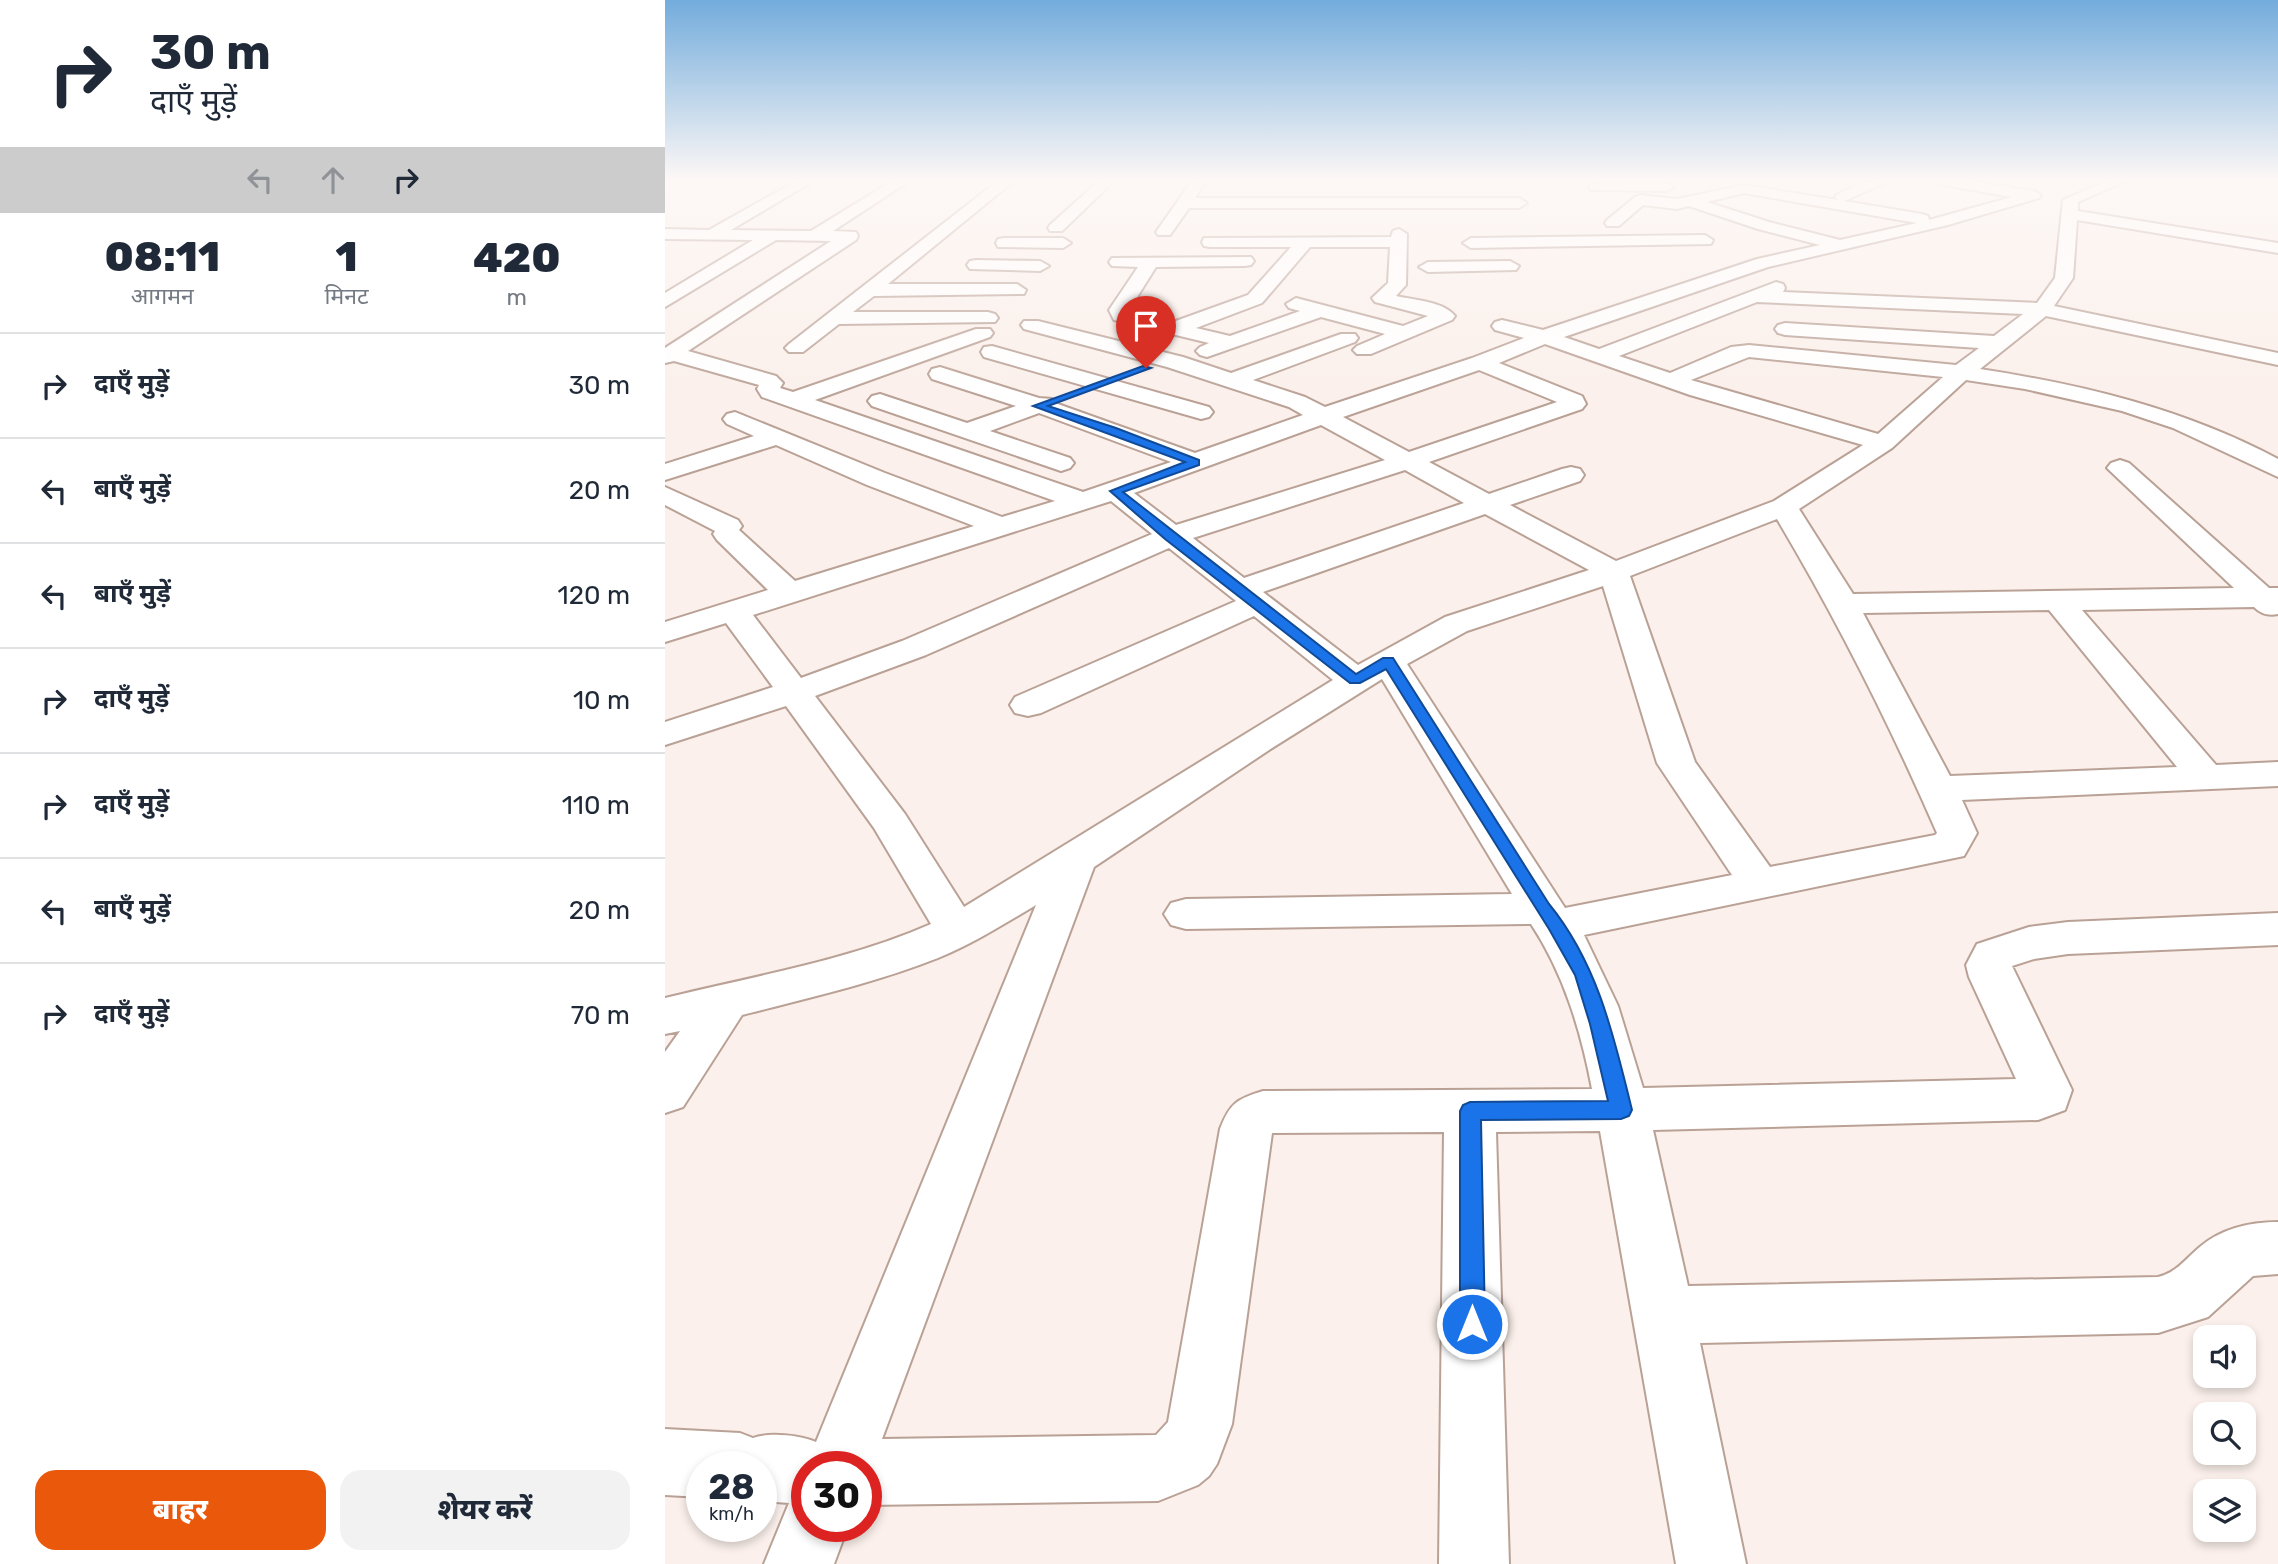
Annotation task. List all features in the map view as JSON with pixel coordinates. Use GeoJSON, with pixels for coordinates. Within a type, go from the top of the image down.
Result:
{"type":"FeatureCollection","features":[{"type":"Feature","properties":{"kind":"street"},"geometry":{"type":"LineString","coordinates":[[665,301],[743,253]]}},
{"type":"Feature","properties":{"kind":"street"},"geometry":{"type":"LineString","coordinates":[[669,356],[824,253]]}},
{"type":"Feature","properties":{"kind":"street"},"geometry":{"type":"LineString","coordinates":[[796,348],[916,253]]}},
{"type":"Feature","properties":{"kind":"street"},"geometry":{"type":"LineString","coordinates":[[1174,329],[1250,302],[1296,253]]}},
{"type":"Feature","properties":{"kind":"street"},"geometry":{"type":"LineString","coordinates":[[1118,262],[1291,259],[1327,253]]}},
{"type":"Feature","properties":{"kind":"street"},"geometry":{"type":"LineString","coordinates":[[1233,380],[1411,331],[1445,316],[1429,309],[1382,298],[1397,285],[1398,253]]}},
{"type":"Feature","properties":{"kind":"street"},"geometry":{"type":"LineString","coordinates":[[1477,253],[1482,277]]}},
{"type":"Feature","properties":{"kind":"street"},"geometry":{"type":"LineString","coordinates":[[665,632],[1115,491],[1325,415],[1482,353],[1544,337],[1713,278],[1806,253]]}},
{"type":"Feature","properties":{"kind":"street"},"geometry":{"type":"LineString","coordinates":[[665,1016],[842,972],[921,947],[957,931],[1023,893],[1372,671],[1455,624],[1614,572],[1784,507],[1883,443],[1963,371],[2042,309],[2064,278],[2061,253]]}},
{"type":"Feature","properties":{"kind":"street"},"geometry":{"type":"LineString","coordinates":[[1150,262],[1119,310],[1121,316],[1231,342]]}},
{"type":"Feature","properties":{"kind":"street"},"geometry":{"type":"LineString","coordinates":[[900,265],[926,265]]}},
{"type":"Feature","properties":{"kind":"street"},"geometry":{"type":"LineString","coordinates":[[964,265],[1040,266]]}},
{"type":"Feature","properties":{"kind":"street"},"geometry":{"type":"LineString","coordinates":[[1428,267],[1482,277],[1525,266]]}},
{"type":"Feature","properties":{"kind":"street"},"geometry":{"type":"LineString","coordinates":[[1599,356],[1804,278]]}},
{"type":"Feature","properties":{"kind":"street"},"geometry":{"type":"LineString","coordinates":[[1244,282],[1270,282]]}},
{"type":"Feature","properties":{"kind":"street"},"geometry":{"type":"LineString","coordinates":[[1136,283],[1163,283]]}},
{"type":"Feature","properties":{"kind":"street"},"geometry":{"type":"LineString","coordinates":[[869,290],[1017,290]]}},
{"type":"Feature","properties":{"kind":"street"},"geometry":{"type":"LineString","coordinates":[[1754,296],[2042,309],[2278,359]]}},
{"type":"Feature","properties":{"kind":"street"},"geometry":{"type":"LineString","coordinates":[[1429,309],[1452,299]]}},
{"type":"Feature","properties":{"kind":"street"},"geometry":{"type":"LineString","coordinates":[[1286,301],[1441,336]]}},
{"type":"Feature","properties":{"kind":"street"},"geometry":{"type":"LineString","coordinates":[[1187,303],[1250,302]]}},
{"type":"Feature","properties":{"kind":"street"},"geometry":{"type":"LineString","coordinates":[[1123,304],[1149,303]]}},
{"type":"Feature","properties":{"kind":"street"},"geometry":{"type":"LineString","coordinates":[[969,430],[1321,310]]}},
{"type":"Feature","properties":{"kind":"street"},"geometry":{"type":"LineString","coordinates":[[834,318],[988,334],[1102,383],[1201,412]]}},
{"type":"Feature","properties":{"kind":"street"},"geometry":{"type":"LineString","coordinates":[[1031,326],[1172,361],[1280,395],[1325,415],[1483,504],[1614,572],[1676,763],[1761,884]]}},
{"type":"Feature","properties":{"kind":"street"},"geometry":{"type":"LineString","coordinates":[[1502,326],[1544,337],[1670,381],[1883,443]]}},
{"type":"Feature","properties":{"kind":"street"},"geometry":{"type":"LineString","coordinates":[[1766,327],[1998,343]]}},
{"type":"Feature","properties":{"kind":"street"},"geometry":{"type":"LineString","coordinates":[[793,400],[988,334]]}},
{"type":"Feature","properties":{"kind":"street"},"geometry":{"type":"LineString","coordinates":[[1670,381],[1739,352],[1749,351],[1963,371],[2079,395],[2179,423],[2237,446],[2278,469]]}},
{"type":"Feature","properties":{"kind":"street"},"geometry":{"type":"LineString","coordinates":[[1482,353],[1578,386],[1630,367]]}},
{"type":"Feature","properties":{"kind":"street"},"geometry":{"type":"LineString","coordinates":[[669,356],[768,381],[772,383],[769,391],[1082,501]]}},
{"type":"Feature","properties":{"kind":"street"},"geometry":{"type":"LineString","coordinates":[[940,374],[1112,430],[1195,462]]}},
{"type":"Feature","properties":{"kind":"street"},"geometry":{"type":"LineString","coordinates":[[665,734],[794,692],[1001,612],[1169,537],[1574,404],[1578,386]]}},
{"type":"Feature","properties":{"kind":"street"},"geometry":{"type":"LineString","coordinates":[[880,401],[1061,463]]}},
{"type":"Feature","properties":{"kind":"street"},"geometry":{"type":"LineString","coordinates":[[735,419],[1000,526]]}},
{"type":"Feature","properties":{"kind":"street"},"geometry":{"type":"LineString","coordinates":[[665,472],[777,437]]}},
{"type":"Feature","properties":{"kind":"street"},"geometry":{"type":"LineString","coordinates":[[2119,468],[2273,602]]}},
{"type":"Feature","properties":{"kind":"street"},"geometry":{"type":"LineString","coordinates":[[1028,705],[1247,597],[1483,504],[1571,475]]}},
{"type":"Feature","properties":{"kind":"street"},"geometry":{"type":"LineString","coordinates":[[1115,491],[1247,597],[1372,671],[1549,917],[1584,975],[1600,1024],[1621,1110],[1665,1314],[1711,1564]]}},
{"type":"Feature","properties":{"kind":"street"},"geometry":{"type":"LineString","coordinates":[[665,495],[727,530],[788,592]]}},
{"type":"Feature","properties":{"kind":"street"},"geometry":{"type":"LineString","coordinates":[[1186,914],[1549,917],[1761,884],[1949,846],[1957,832],[1937,789],[1843,604],[1784,507]]}},
{"type":"Feature","properties":{"kind":"street"},"geometry":{"type":"LineString","coordinates":[[2058,601],[2206,777]]}},
{"type":"Feature","properties":{"kind":"street"},"geometry":{"type":"LineString","coordinates":[[1843,604],[2273,602]]}},
{"type":"Feature","properties":{"kind":"street"},"geometry":{"type":"LineString","coordinates":[[733,610],[891,823],[957,931]]}},
{"type":"Feature","properties":{"kind":"street"},"geometry":{"type":"LineString","coordinates":[[1937,789],[2278,774]]}},
{"type":"Feature","properties":{"kind":"street"},"geometry":{"type":"LineString","coordinates":[[845,1451],[1076,858]]}},
{"type":"Feature","properties":{"kind":"street"},"geometry":{"type":"LineString","coordinates":[[882,1472],[1158,1468],[1180,1460],[1196,1438],[1200,1424],[1226,1268],[1245,1129],[1249,1121],[1263,1112],[1621,1110],[2044,1098],[2047,1095],[2045,1084],[1992,977],[1989,965],[1993,956],[2029,943],[2068,938],[2278,929]]}},
{"type":"Feature","properties":{"kind":"street"},"geometry":{"type":"LineString","coordinates":[[665,1092],[725,1003]]}},
{"type":"Feature","properties":{"kind":"street"},"geometry":{"type":"LineString","coordinates":[[1470,1111],[1474,1564]]}},
{"type":"Feature","properties":{"kind":"street"},"geometry":{"type":"LineString","coordinates":[[1665,1314],[2158,1305],[2182,1301],[2197,1292],[2235,1255],[2251,1249],[2278,1248]]}},
{"type":"Feature","properties":{"kind":"street"},"geometry":{"type":"LineString","coordinates":[[665,1462],[686,1463]]}},
{"type":"Feature","properties":{"kind":"street"},"geometry":{"type":"LineString","coordinates":[[799,1564],[808,1542]]}},
{"type":"Feature","properties":{"kind":"route"},"geometry":{"type":"LineString","coordinates":[[1146,368],[1038,406],[1090,422],[1195,462],[1115,491],[1169,537],[1355,680],[1388,661],[1543,909],[1556,925],[1584,975],[1600,1024],[1621,1110],[1470,1111],[1472,1324]]}}]}
